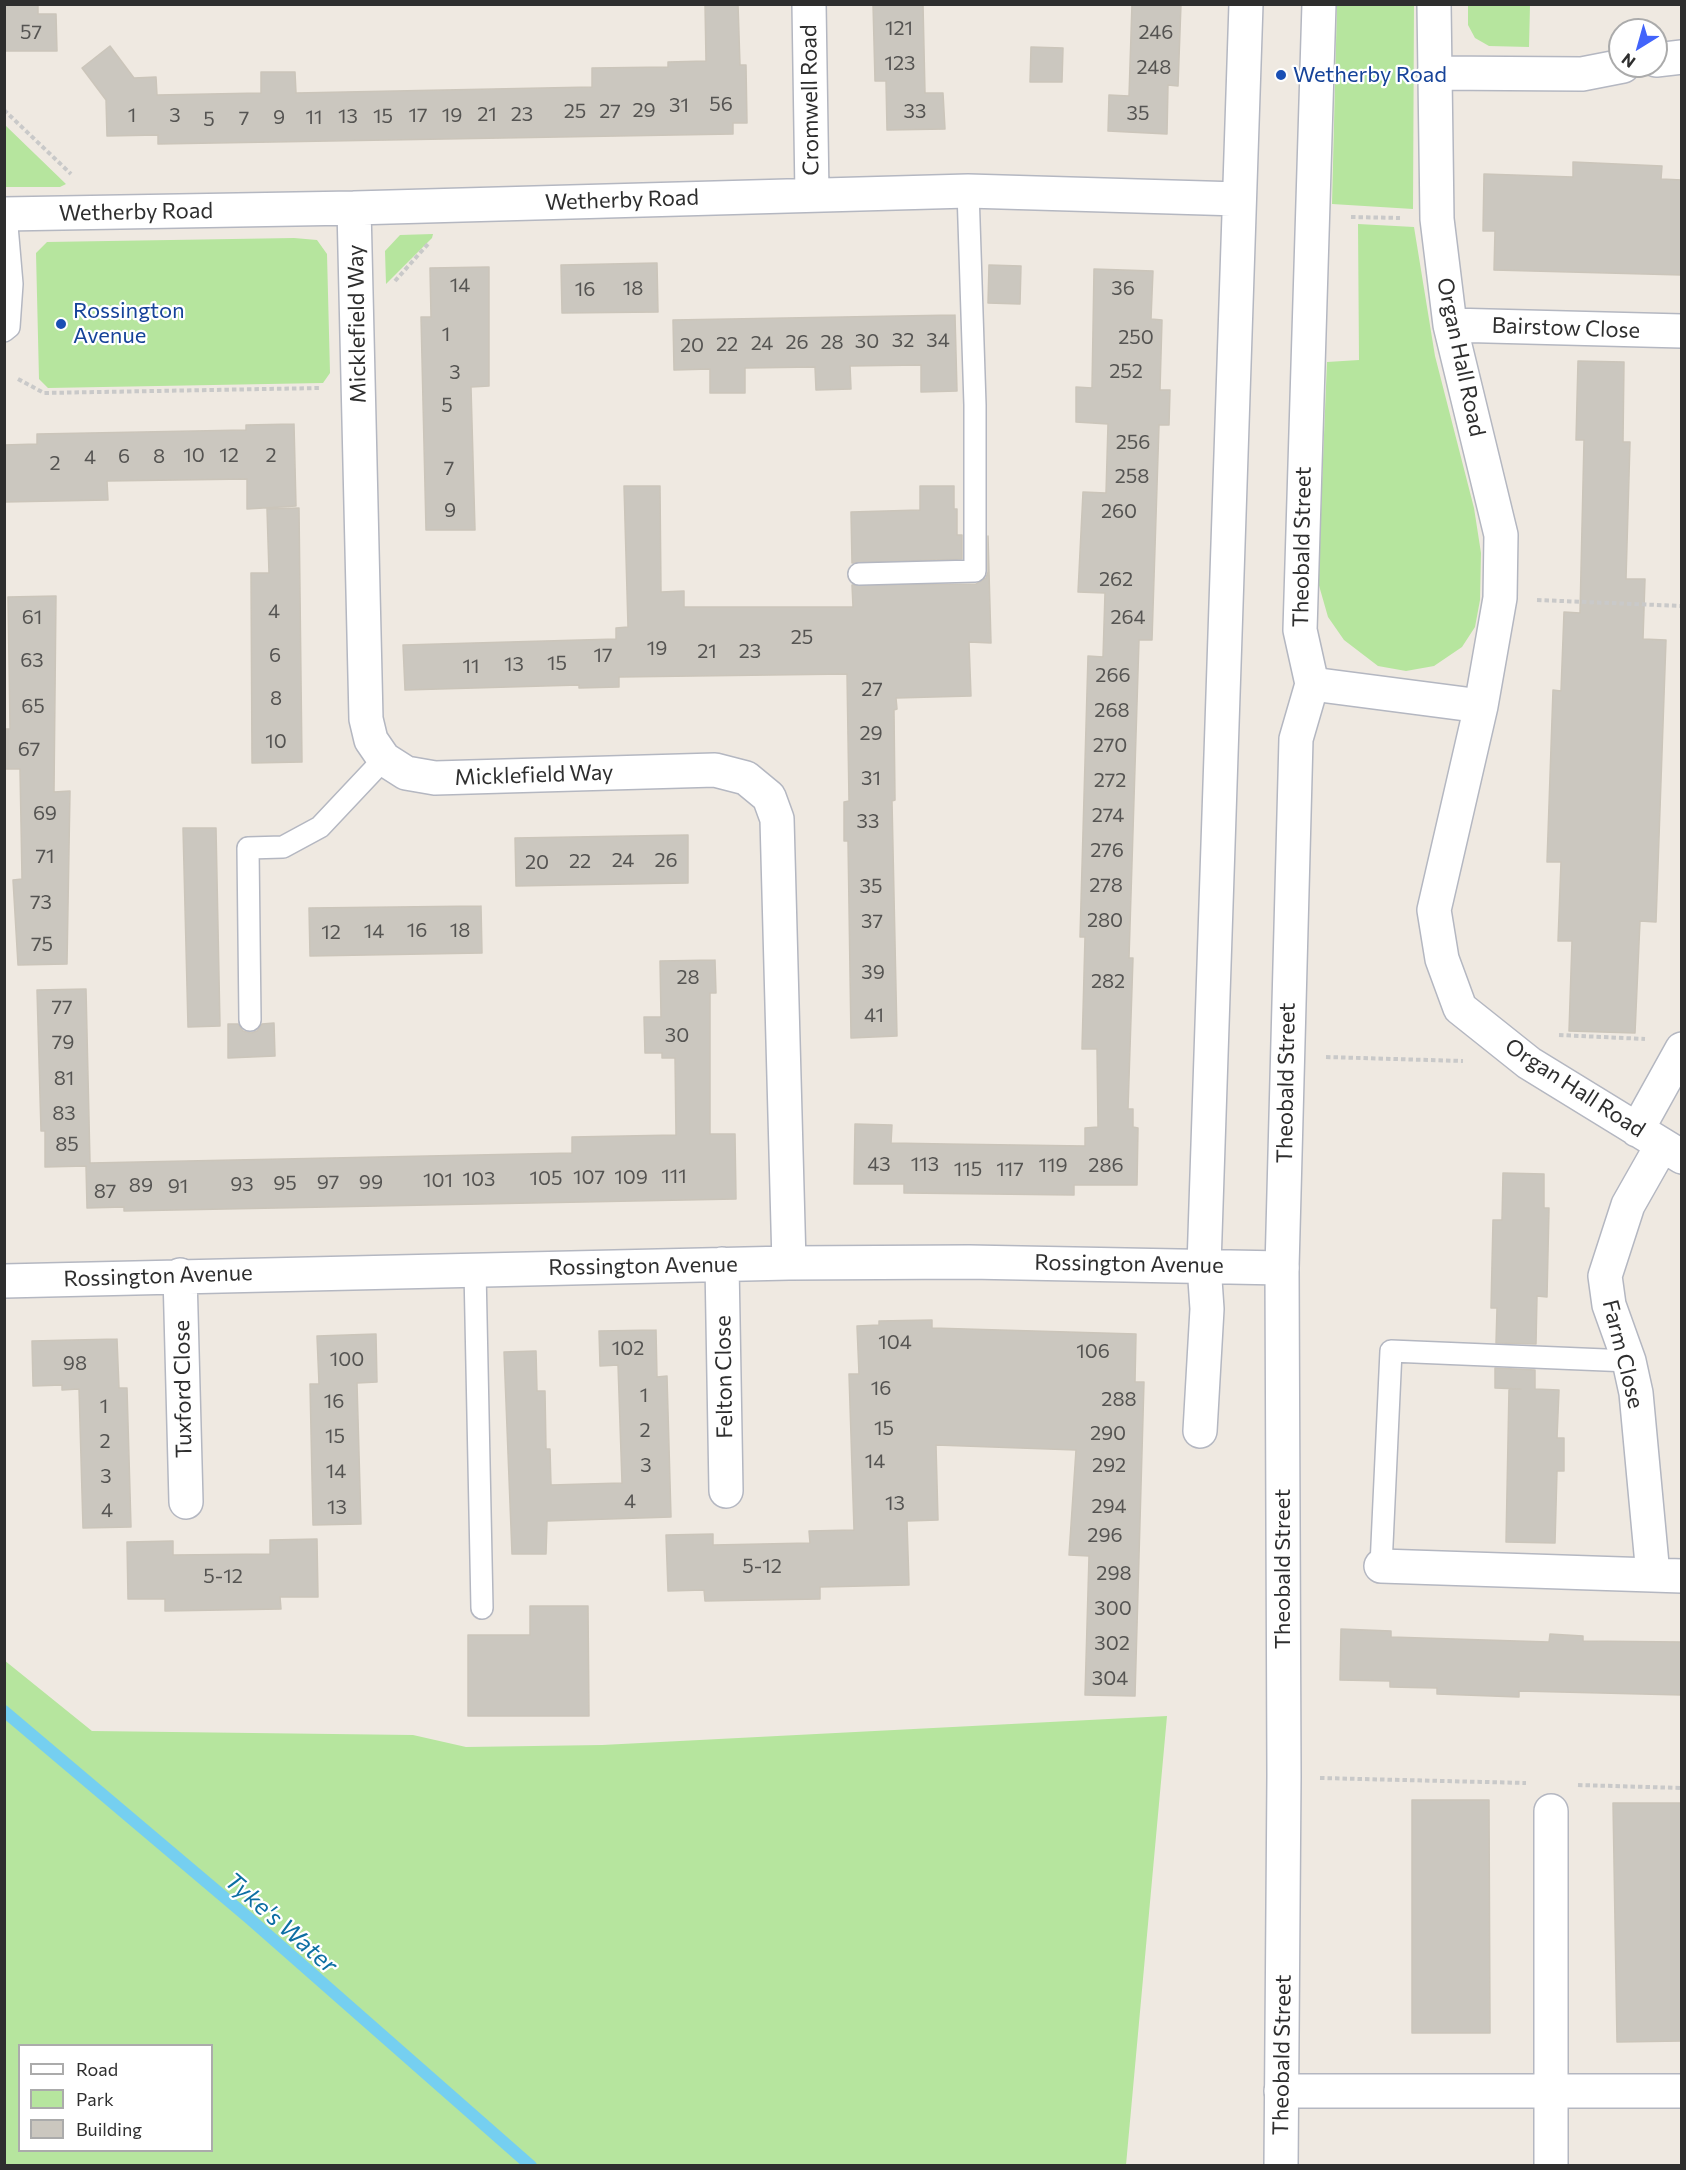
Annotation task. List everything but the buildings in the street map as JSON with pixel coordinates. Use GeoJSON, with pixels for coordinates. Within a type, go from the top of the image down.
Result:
{"type":"FeatureCollection","features":[{"type":"Feature","properties":{"kind":"street","name":"Cromwell Road"},"geometry":{"type":"LineString","coordinates":[[809,4],[812,195]]}},
{"type":"Feature","properties":{"kind":"street"},"geometry":{"type":"LineString","coordinates":[[1200,1431],[1207,1309],[1204,1265],[1245,4]]}},
{"type":"Feature","properties":{"kind":"street","name":"Theobald Street"},"geometry":{"type":"LineString","coordinates":[[1281,2166],[1284,1776],[1282,1268],[1296,739],[1312,684],[1299,630],[1319,4]]}},
{"type":"Feature","properties":{"kind":"street","name":"Organ Hall Road"},"geometry":{"type":"LineString","coordinates":[[1434,4],[1437,219],[1450,325],[1501,535],[1500,598],[1481,706],[1434,910],[1442,959],[1460,1008],[1529,1063],[1660,1144]]}},
{"type":"Feature","properties":{"kind":"street"},"geometry":{"type":"LineString","coordinates":[[1434,73],[1582,74],[1608,69]]}},
{"type":"Feature","properties":{"kind":"street","name":"Wetherby Road"},"geometry":{"type":"LineString","coordinates":[[5,214],[354,208],[968,191],[1239,199]]}},
{"type":"Feature","properties":{"kind":"street","name":"Micklefield Way"},"geometry":{"type":"LineString","coordinates":[[354,208],[366,718],[371,740],[384,759],[406,772],[435,778],[716,770],[746,778],[769,797],[777,819],[789,1263]]}},
{"type":"Feature","properties":{"kind":"street","name":"Bairstow Close"},"geometry":{"type":"LineString","coordinates":[[1450,325],[1682,331]]}},
{"type":"Feature","properties":{"kind":"street"},"geometry":{"type":"LineString","coordinates":[[1312,684],[1481,706]]}},
{"type":"Feature","properties":{"kind":"street","name":"Farm Close"},"geometry":{"type":"LineString","coordinates":[[1381,1566],[1667,1576],[1636,1393],[1629,1361],[1609,1305],[1605,1276],[1628,1205],[1660,1144],[1681,1050]]}},
{"type":"Feature","properties":{"kind":"street","name":"Rossington Avenue"},"geometry":{"type":"LineString","coordinates":[[4,1281],[180,1275],[789,1263],[1204,1265],[1282,1268]]}},
{"type":"Feature","properties":{"kind":"street","name":"Felton Close"},"geometry":{"type":"LineString","coordinates":[[722,1264],[726,1491]]}},
{"type":"Feature","properties":{"kind":"street","name":"Tuxford Close"},"geometry":{"type":"LineString","coordinates":[[180,1275],[186,1502]]}},
{"type":"Feature","properties":{"kind":"street"},"geometry":{"type":"LineString","coordinates":[[1551,1811],[1551,2166]]}},
{"type":"Feature","properties":{"kind":"street"},"geometry":{"type":"LineString","coordinates":[[1281,2091],[1682,2091]]}},
{"type":"Feature","properties":{"kind":"lane"},"geometry":{"type":"LineString","coordinates":[[859,574],[975,571],[975,405],[968,191]]}},
{"type":"Feature","properties":{"kind":"lane"},"geometry":{"type":"LineString","coordinates":[[4,331],[9,327],[12,284],[5,214]]}},
{"type":"Feature","properties":{"kind":"lane"},"geometry":{"type":"LineString","coordinates":[[250,1020],[248,848],[283,847],[320,828],[384,759]]}},
{"type":"Feature","properties":{"kind":"lane"},"geometry":{"type":"LineString","coordinates":[[475,1270],[482,1608]]}},
{"type":"Feature","properties":{"kind":"lane"},"geometry":{"type":"LineString","coordinates":[[1381,1566],[1391,1351],[1629,1361]]}},
{"type":"Feature","properties":{"kind":"path"},"geometry":{"type":"LineString","coordinates":[[4,110],[80,183]]}},
{"type":"Feature","properties":{"kind":"path"},"geometry":{"type":"LineString","coordinates":[[1313,216],[1437,219]]}},
{"type":"Feature","properties":{"kind":"path"},"geometry":{"type":"LineString","coordinates":[[389,287],[435,236]]}},
{"type":"Feature","properties":{"kind":"path"},"geometry":{"type":"LineString","coordinates":[[18,379],[44,393],[358,387]]}},
{"type":"Feature","properties":{"kind":"path"},"geometry":{"type":"LineString","coordinates":[[1500,598],[1682,606]]}},
{"type":"Feature","properties":{"kind":"path"},"geometry":{"type":"LineString","coordinates":[[1529,1063],[1554,1035],[1654,1039],[1681,1050]]}},
{"type":"Feature","properties":{"kind":"path"},"geometry":{"type":"LineString","coordinates":[[1286,1056],[1472,1062]]}},
{"type":"Feature","properties":{"kind":"path"},"geometry":{"type":"LineString","coordinates":[[1284,1776],[1529,1783]]}},
{"type":"Feature","properties":{"kind":"path"},"geometry":{"type":"LineString","coordinates":[[1576,1785],[1682,1788]]}},
{"type":"Feature","properties":{"kind":"green space"},"geometry":{"type":"Polygon","coordinates":[[[1337,5],[1414,5],[1413,209],[1332,204],[1337,5]]]}},
{"type":"Feature","properties":{"kind":"green space"},"geometry":{"type":"Polygon","coordinates":[[[1468,5],[1530,5],[1529,47],[1489,46],[1475,38],[1468,25],[1468,5]]]}},
{"type":"Feature","properties":{"kind":"green space"},"geometry":{"type":"Polygon","coordinates":[[[4,125],[66,184],[60,187],[5,187],[4,125]]]}},
{"type":"Feature","properties":{"kind":"green space"},"geometry":{"type":"Polygon","coordinates":[[[1358,224],[1414,227],[1435,356],[1474,508],[1481,553],[1480,600],[1475,627],[1462,647],[1434,666],[1406,671],[1378,666],[1344,640],[1328,617],[1318,582],[1327,362],[1359,360],[1358,224]]]}},
{"type":"Feature","properties":{"kind":"green space"},"geometry":{"type":"Polygon","coordinates":[[[433,234],[432,238],[386,284],[385,251],[400,235],[433,234]]]}},
{"type":"Feature","properties":{"kind":"green space"},"geometry":{"type":"Polygon","coordinates":[[[294,238],[317,240],[327,254],[330,373],[323,383],[48,388],[39,379],[36,253],[47,242],[294,238]]]}},
{"type":"Feature","properties":{"kind":"green space"},"geometry":{"type":"Polygon","coordinates":[[[4,1660],[92,1731],[413,1735],[466,1747],[602,1745],[1167,1716],[1126,2165],[5,2165],[4,1660]]]}},
{"type":"Feature","properties":{"kind":"waterway","name":"Tyke's Water"},"geometry":{"type":"LineString","coordinates":[[4,1711],[250,1919],[531,2166]]}},
{"type":"Feature","properties":{"kind":"place","name":"Wetherby Road"},"geometry":{"type":"Point","coordinates":[1281,75]}},
{"type":"Feature","properties":{"kind":"place","name":"Rossington Avenue"},"geometry":{"type":"Point","coordinates":[61,324]}}]}
